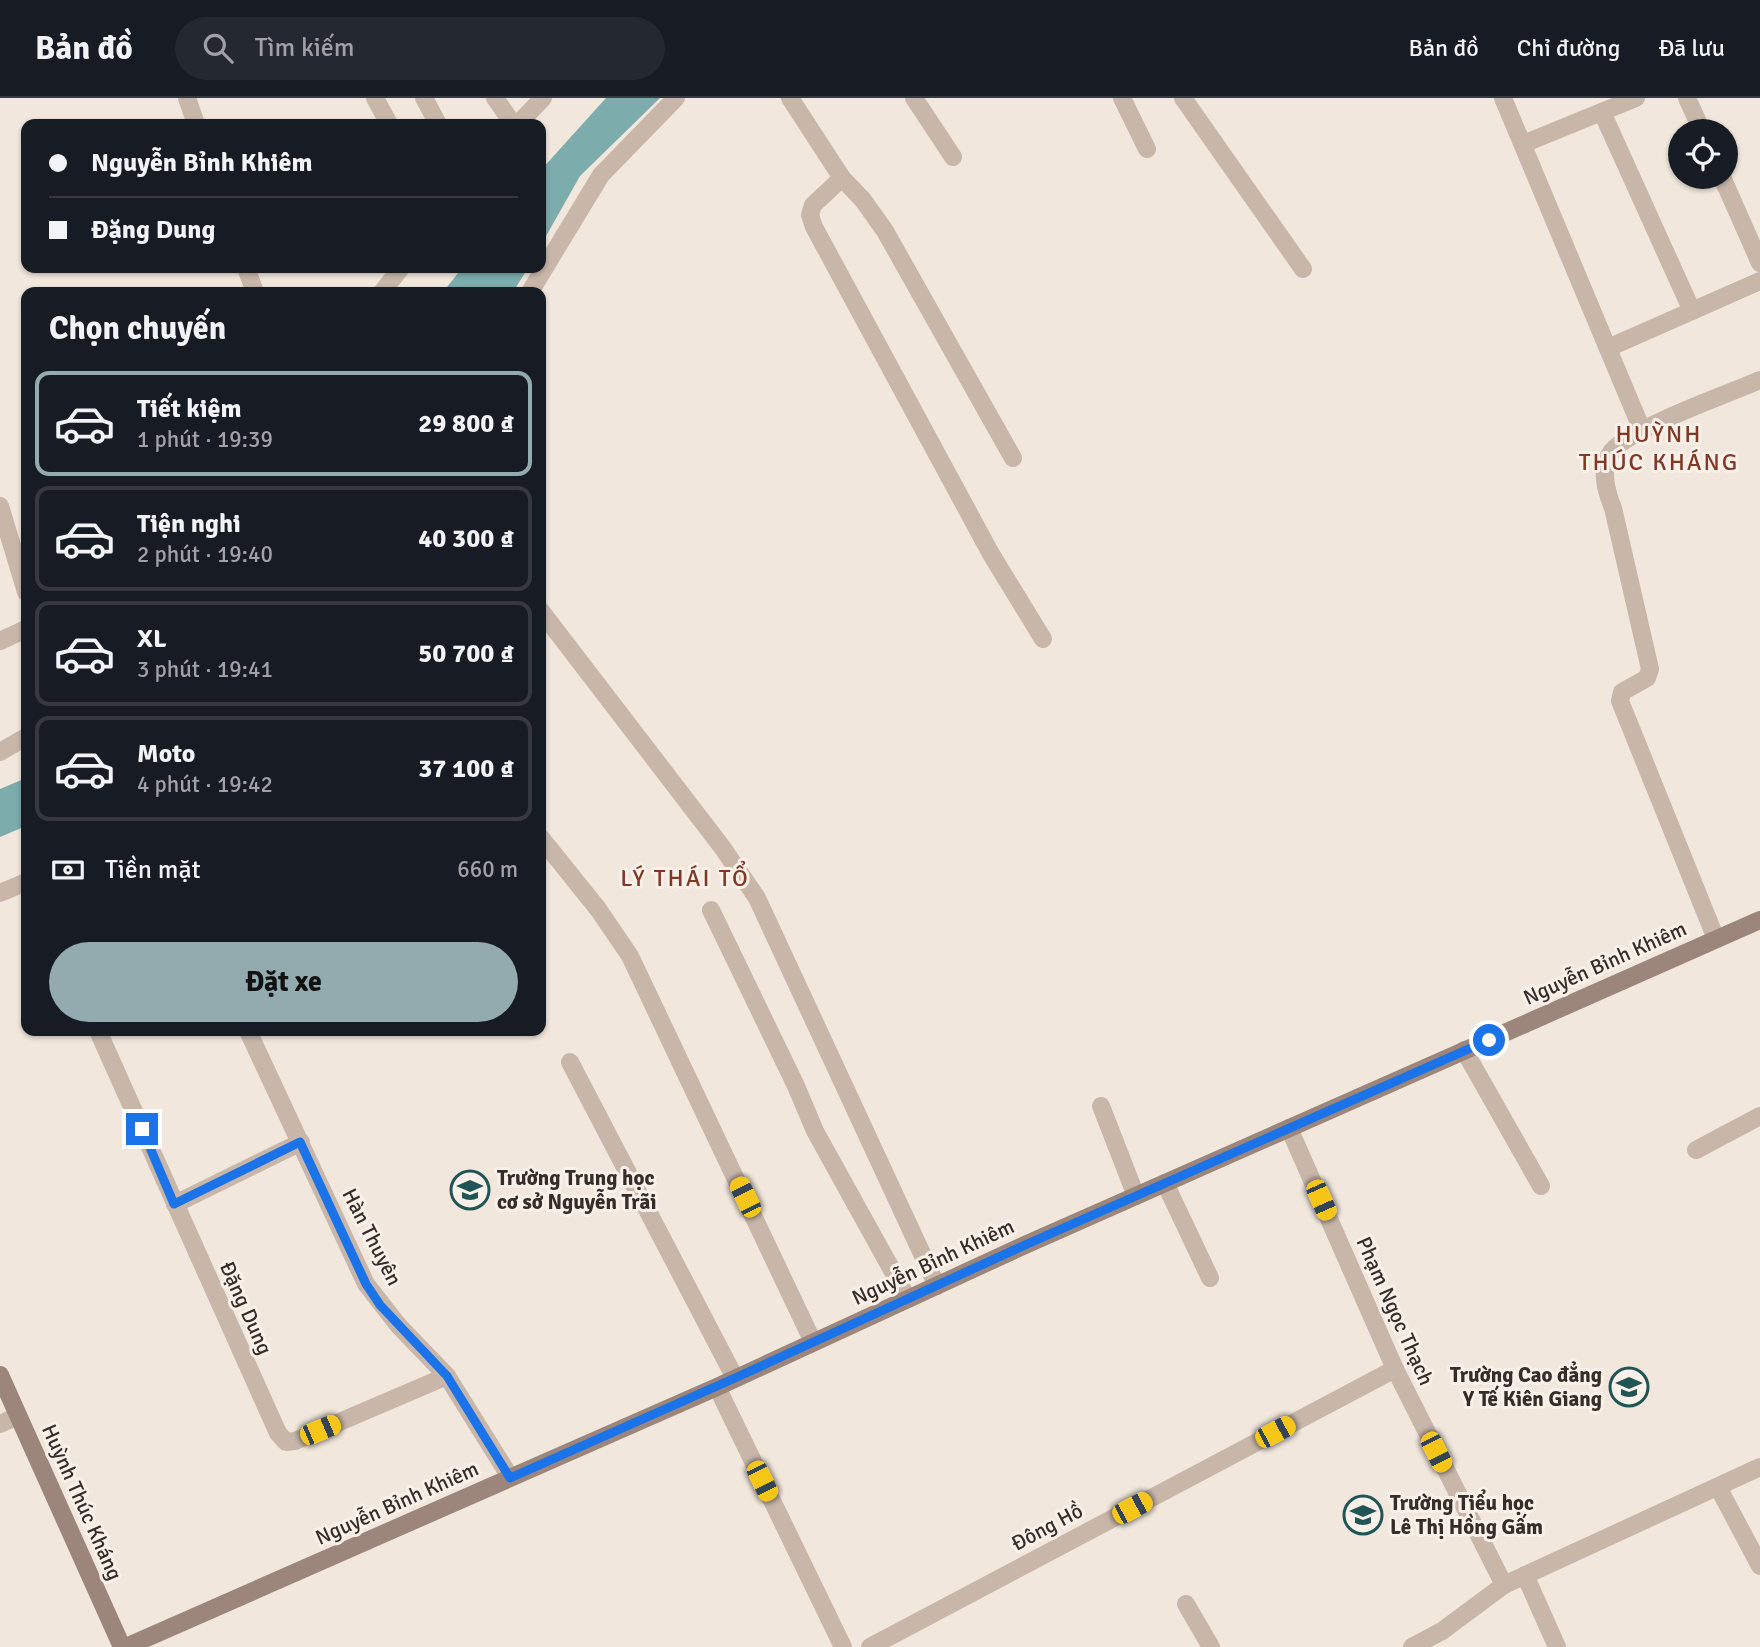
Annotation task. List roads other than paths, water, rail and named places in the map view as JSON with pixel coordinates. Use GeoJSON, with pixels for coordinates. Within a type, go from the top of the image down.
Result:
{"type":"FeatureCollection","features":[{"type":"Feature","properties":{"kind":"main road","name":"Nguyễn Bỉnh Khiêm"},"geometry":{"type":"LineString","coordinates":[[124,1647],[717,1387],[1165,1183],[1760,920]]}},
{"type":"Feature","properties":{"kind":"main road","name":"Huỳnh Thúc Kháng"},"geometry":{"type":"LineString","coordinates":[[0,1376],[124,1647]]}},
{"type":"Feature","properties":{"kind":"street"},"geometry":{"type":"LineString","coordinates":[[187,98],[194,119]]}},
{"type":"Feature","properties":{"kind":"street"},"geometry":{"type":"LineString","coordinates":[[375,98],[386,119]]}},
{"type":"Feature","properties":{"kind":"street"},"geometry":{"type":"LineString","coordinates":[[424,98],[435,119]]}},
{"type":"Feature","properties":{"kind":"street"},"geometry":{"type":"LineString","coordinates":[[495,98],[510,119]]}},
{"type":"Feature","properties":{"kind":"street"},"geometry":{"type":"LineString","coordinates":[[523,119],[543,98]]}},
{"type":"Feature","properties":{"kind":"street"},"geometry":{"type":"LineString","coordinates":[[546,266],[601,175],[676,98]]}},
{"type":"Feature","properties":{"kind":"street"},"geometry":{"type":"LineString","coordinates":[[790,98],[842,178],[863,200],[886,231],[1013,458]]}},
{"type":"Feature","properties":{"kind":"street"},"geometry":{"type":"LineString","coordinates":[[914,98],[953,157]]}},
{"type":"Feature","properties":{"kind":"street"},"geometry":{"type":"LineString","coordinates":[[1122,98],[1147,149]]}},
{"type":"Feature","properties":{"kind":"street"},"geometry":{"type":"LineString","coordinates":[[1183,98],[1303,269]]}},
{"type":"Feature","properties":{"kind":"street"},"geometry":{"type":"LineString","coordinates":[[1503,98],[1643,430]]}},
{"type":"Feature","properties":{"kind":"street"},"geometry":{"type":"LineString","coordinates":[[1523,144],[1636,98]]}},
{"type":"Feature","properties":{"kind":"street"},"geometry":{"type":"LineString","coordinates":[[1688,98],[1697,119]]}},
{"type":"Feature","properties":{"kind":"street"},"geometry":{"type":"LineString","coordinates":[[1602,112],[1692,311]]}},
{"type":"Feature","properties":{"kind":"street"},"geometry":{"type":"LineString","coordinates":[[842,178],[813,205],[810,215],[814,227],[991,554],[1043,639]]}},
{"type":"Feature","properties":{"kind":"street"},"geometry":{"type":"LineString","coordinates":[[1727,189],[1760,262]]}},
{"type":"Feature","properties":{"kind":"street"},"geometry":{"type":"LineString","coordinates":[[386,287],[397,273]]}},
{"type":"Feature","properties":{"kind":"street"},"geometry":{"type":"LineString","coordinates":[[1608,348],[1760,281]]}},
{"type":"Feature","properties":{"kind":"street"},"geometry":{"type":"LineString","coordinates":[[1716,939],[1620,701],[1622,692],[1647,678],[1650,669],[1614,509],[1607,492],[1605,468],[1612,452],[1632,435],[1760,380]]}},
{"type":"Feature","properties":{"kind":"street"},"geometry":{"type":"LineString","coordinates":[[0,506],[21,575]]}},
{"type":"Feature","properties":{"kind":"street"},"geometry":{"type":"LineString","coordinates":[[546,618],[722,847],[757,898],[937,1286]]}},
{"type":"Feature","properties":{"kind":"street"},"geometry":{"type":"LineString","coordinates":[[0,641],[21,631]]}},
{"type":"Feature","properties":{"kind":"street"},"geometry":{"type":"LineString","coordinates":[[0,752],[21,740]]}},
{"type":"Feature","properties":{"kind":"street"},"geometry":{"type":"LineString","coordinates":[[546,844],[598,909],[630,956],[813,1342]]}},
{"type":"Feature","properties":{"kind":"street"},"geometry":{"type":"LineString","coordinates":[[0,893],[21,884]]}},
{"type":"Feature","properties":{"kind":"street"},"geometry":{"type":"LineString","coordinates":[[711,909],[815,1131],[908,1299]]}},
{"type":"Feature","properties":{"kind":"street","name":"Đặng Dung"},"geometry":{"type":"LineString","coordinates":[[100,1036],[278,1433],[286,1442],[295,1441],[447,1376]]}},
{"type":"Feature","properties":{"kind":"street","name":"Hàn Thuyên"},"geometry":{"type":"LineString","coordinates":[[250,1036],[366,1284],[389,1315],[447,1376],[510,1478]]}},
{"type":"Feature","properties":{"kind":"street"},"geometry":{"type":"LineString","coordinates":[[1464,1050],[1541,1186]]}},
{"type":"Feature","properties":{"kind":"street"},"geometry":{"type":"LineString","coordinates":[[570,1062],[735,1378]]}},
{"type":"Feature","properties":{"kind":"street"},"geometry":{"type":"LineString","coordinates":[[1101,1106],[1136,1196]]}},
{"type":"Feature","properties":{"kind":"street"},"geometry":{"type":"LineString","coordinates":[[1696,1150],[1760,1116]]}},
{"type":"Feature","properties":{"kind":"street","name":"Phạm Ngọc Thạch"},"geometry":{"type":"LineString","coordinates":[[1289,1128],[1395,1369],[1504,1585]]}},
{"type":"Feature","properties":{"kind":"street"},"geometry":{"type":"LineString","coordinates":[[174,1204],[300,1142]]}},
{"type":"Feature","properties":{"kind":"street"},"geometry":{"type":"LineString","coordinates":[[1165,1183],[1209,1278]]}},
{"type":"Feature","properties":{"kind":"street","name":"Đông Hồ"},"geometry":{"type":"LineString","coordinates":[[870,1647],[1395,1369]]}},
{"type":"Feature","properties":{"kind":"street"},"geometry":{"type":"LineString","coordinates":[[717,1387],[841,1646]]}},
{"type":"Feature","properties":{"kind":"street"},"geometry":{"type":"LineString","coordinates":[[0,1424],[18,1416]]}},
{"type":"Feature","properties":{"kind":"street"},"geometry":{"type":"LineString","coordinates":[[1412,1647],[1443,1631],[1504,1585],[1760,1467]]}},
{"type":"Feature","properties":{"kind":"street"},"geometry":{"type":"LineString","coordinates":[[1718,1487],[1760,1566]]}},
{"type":"Feature","properties":{"kind":"street"},"geometry":{"type":"LineString","coordinates":[[1525,1575],[1557,1647]]}},
{"type":"Feature","properties":{"kind":"street"},"geometry":{"type":"LineString","coordinates":[[1186,1604],[1211,1647]]}},
{"type":"Feature","properties":{"kind":"water"},"geometry":{"type":"Polygon","coordinates":[[[606,98],[660,98],[580,176],[546,236],[546,164],[606,98]]]}},
{"type":"Feature","properties":{"kind":"water"},"geometry":{"type":"Polygon","coordinates":[[[458,273],[525,273],[516,287],[447,287],[458,273]]]}},
{"type":"Feature","properties":{"kind":"water"},"geometry":{"type":"Polygon","coordinates":[[[21,780],[21,828],[0,837],[0,789],[21,780]]]}},
{"type":"Feature","properties":{"kind":"place","name":"Trường Trung học cơ sở Nguyễn Trãi"},"geometry":{"type":"Point","coordinates":[470,1190]}},
{"type":"Feature","properties":{"kind":"place","name":"Trường Cao đẳng Y Tế Kiên Giang"},"geometry":{"type":"Point","coordinates":[1629,1387]}},
{"type":"Feature","properties":{"kind":"place","name":"Trường Tiểu học Lê Thị Hồng Gấm"},"geometry":{"type":"Point","coordinates":[1363,1515]}},
{"type":"Feature","properties":{"kind":"district","name":"HUỲNH THÚC KHÁNG"},"geometry":{"type":"Point","coordinates":[1659,448]}},
{"type":"Feature","properties":{"kind":"district","name":"LÝ THÁI TỔ"},"geometry":{"type":"Point","coordinates":[685,878]}}]}
